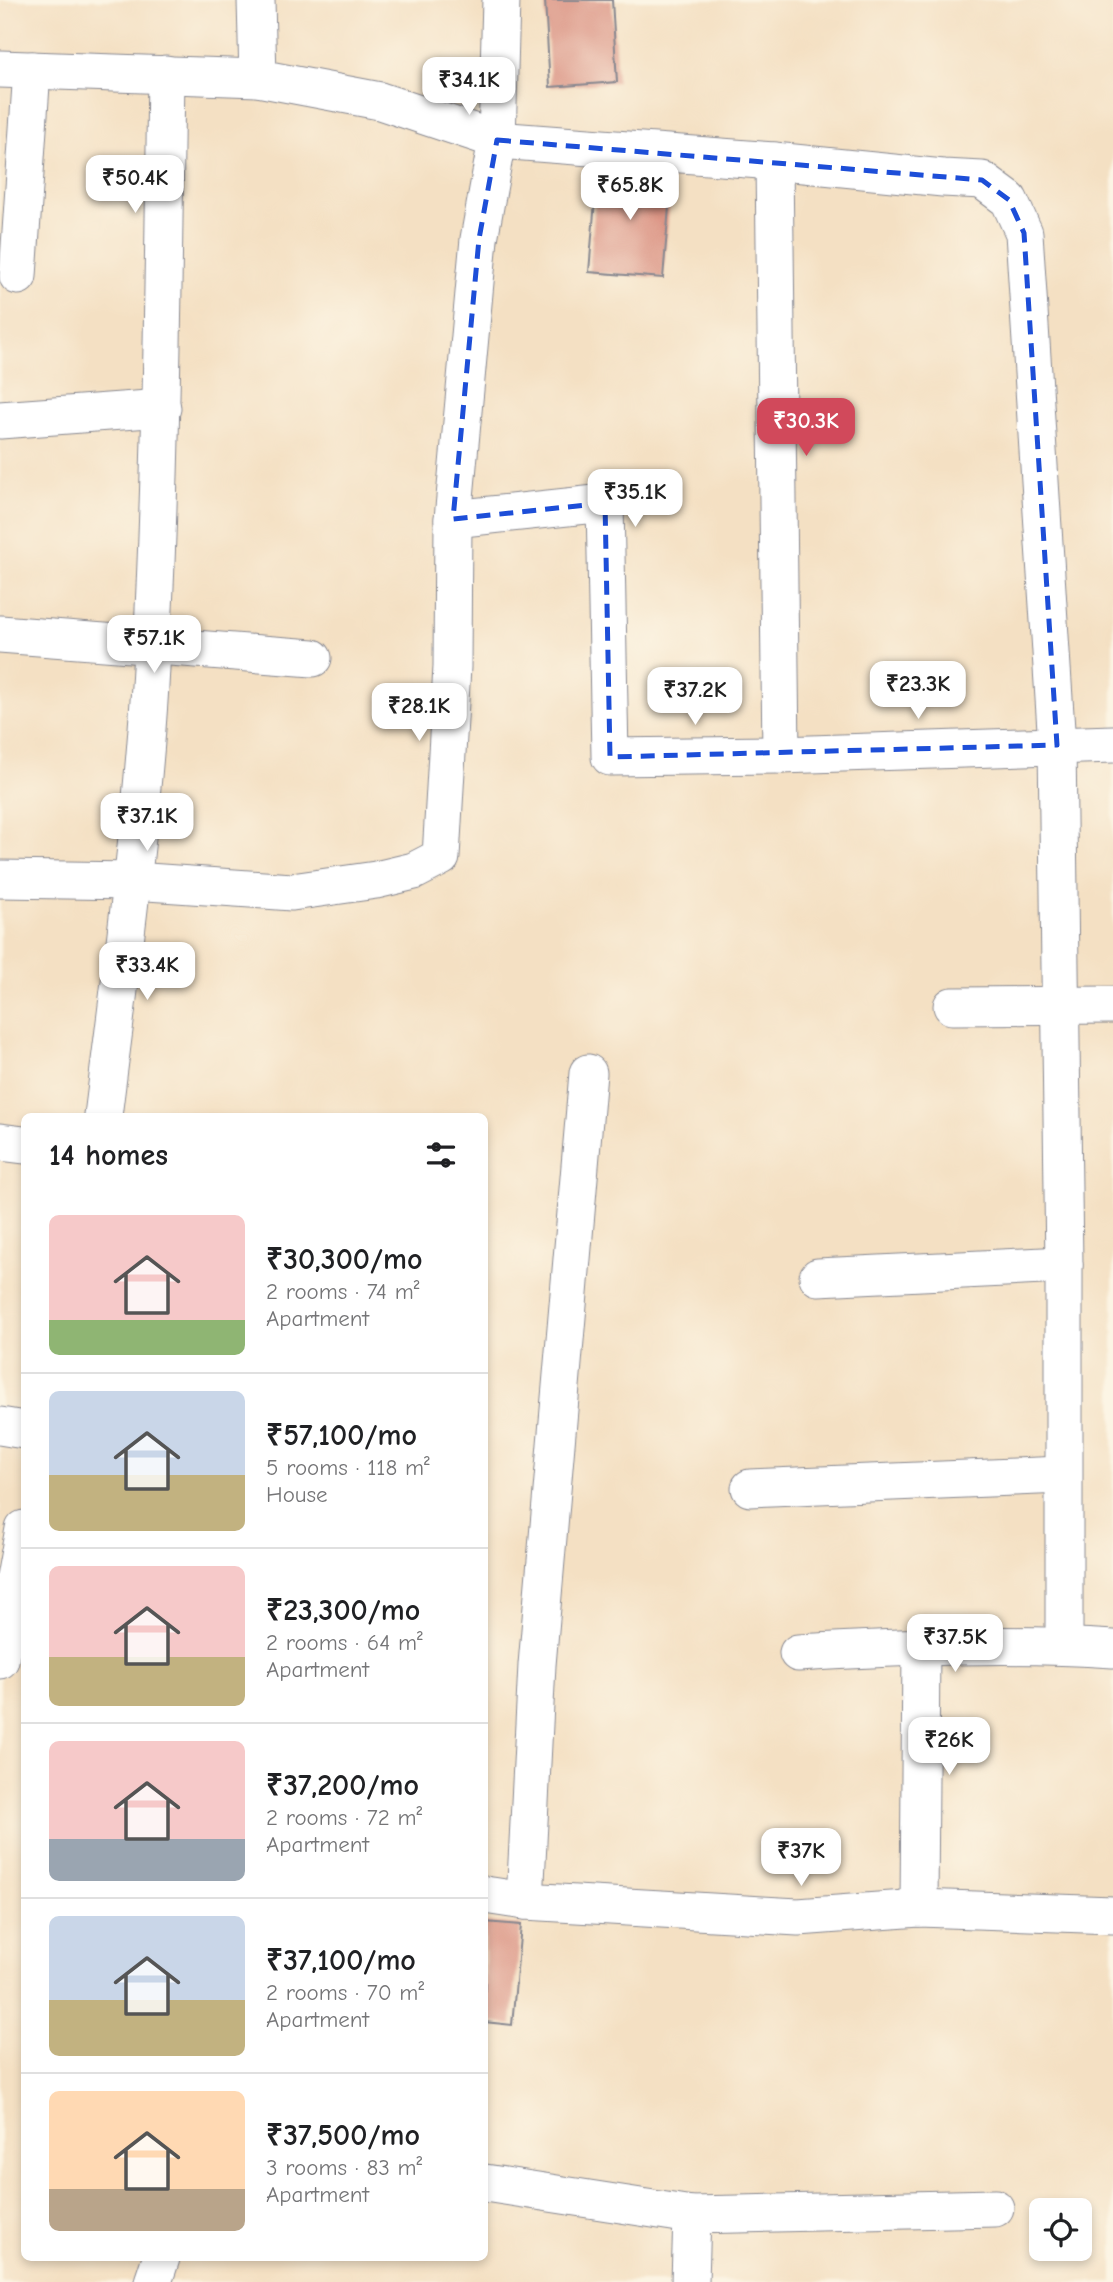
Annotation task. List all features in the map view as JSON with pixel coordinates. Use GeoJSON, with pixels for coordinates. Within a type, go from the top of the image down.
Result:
{"type":"FeatureCollection","features":[{"type":"Feature","properties":{"kind":"street"},"geometry":{"type":"LineString","coordinates":[[256,0],[258,78]]}},
{"type":"Feature","properties":{"kind":"street"},"geometry":{"type":"LineString","coordinates":[[0,879],[133,881],[292,892],[376,880],[414,871],[441,857],[452,667],[453,519],[480,239],[497,140],[501,0]]}},
{"type":"Feature","properties":{"kind":"street"},"geometry":{"type":"LineString","coordinates":[[18,276],[16,69],[258,78],[380,101],[497,140],[982,180],[1009,200],[1024,233],[1057,745],[1062,1006],[1064,1646]]}},
{"type":"Feature","properties":{"kind":"street"},"geometry":{"type":"LineString","coordinates":[[103,1113],[133,881],[152,646],[162,408],[166,74]]}},
{"type":"Feature","properties":{"kind":"street"},"geometry":{"type":"LineString","coordinates":[[774,161],[781,755]]}},
{"type":"Feature","properties":{"kind":"street"},"geometry":{"type":"LineString","coordinates":[[0,420],[162,408]]}},
{"type":"Feature","properties":{"kind":"street"},"geometry":{"type":"LineString","coordinates":[[453,519],[605,503],[610,757],[781,755],[1113,744]]}},
{"type":"Feature","properties":{"kind":"street"},"geometry":{"type":"LineString","coordinates":[[0,634],[313,658]]}},
{"type":"Feature","properties":{"kind":"street"},"geometry":{"type":"LineString","coordinates":[[953,1006],[1113,1005]]}},
{"type":"Feature","properties":{"kind":"street"},"geometry":{"type":"LineString","coordinates":[[525,1900],[537,1665],[588,1073]]}},
{"type":"Feature","properties":{"kind":"street"},"geometry":{"type":"LineString","coordinates":[[0,1142],[21,1145]]}},
{"type":"Feature","properties":{"kind":"street"},"geometry":{"type":"LineString","coordinates":[[818,1277],[1064,1265]]}},
{"type":"Feature","properties":{"kind":"street"},"geometry":{"type":"LineString","coordinates":[[0,1426],[21,1430]]}},
{"type":"Feature","properties":{"kind":"street"},"geometry":{"type":"LineString","coordinates":[[750,1488],[1063,1475]]}},
{"type":"Feature","properties":{"kind":"street"},"geometry":{"type":"LineString","coordinates":[[0,1660],[21,1545]]}},
{"type":"Feature","properties":{"kind":"street"},"geometry":{"type":"LineString","coordinates":[[919,1908],[921,1646]]}},
{"type":"Feature","properties":{"kind":"street"},"geometry":{"type":"LineString","coordinates":[[798,1653],[921,1646],[1064,1646],[1113,1649]]}},
{"type":"Feature","properties":{"kind":"street"},"geometry":{"type":"LineString","coordinates":[[488,1895],[798,1917],[919,1908],[1113,1915]]}},
{"type":"Feature","properties":{"kind":"street"},"geometry":{"type":"LineString","coordinates":[[488,2183],[692,2215],[995,2208]]}},
{"type":"Feature","properties":{"kind":"street"},"geometry":{"type":"LineString","coordinates":[[690,2282],[692,2215]]}},
{"type":"Feature","properties":{"kind":"street"},"geometry":{"type":"LineString","coordinates":[[153,2282],[159,2261]]}},
{"type":"Feature","properties":{"kind":"highlighted area"},"geometry":{"type":"Polygon","coordinates":[[[497,140],[982,180],[1009,200],[1024,233],[1057,745],[610,757],[605,503],[453,519],[479,239],[497,140]]]}},
{"type":"Feature","properties":{"kind":"building"},"geometry":{"type":"Polygon","coordinates":[[[545,0],[612,0],[617,82],[550,87],[545,0]]]}},
{"type":"Feature","properties":{"kind":"building"},"geometry":{"type":"Polygon","coordinates":[[[598,165],[672,171],[663,278],[589,272],[598,165]]]}},
{"type":"Feature","properties":{"kind":"building"},"geometry":{"type":"Polygon","coordinates":[[[488,1922],[521,1925],[512,2025],[488,2022],[488,1922]]]}}]}
